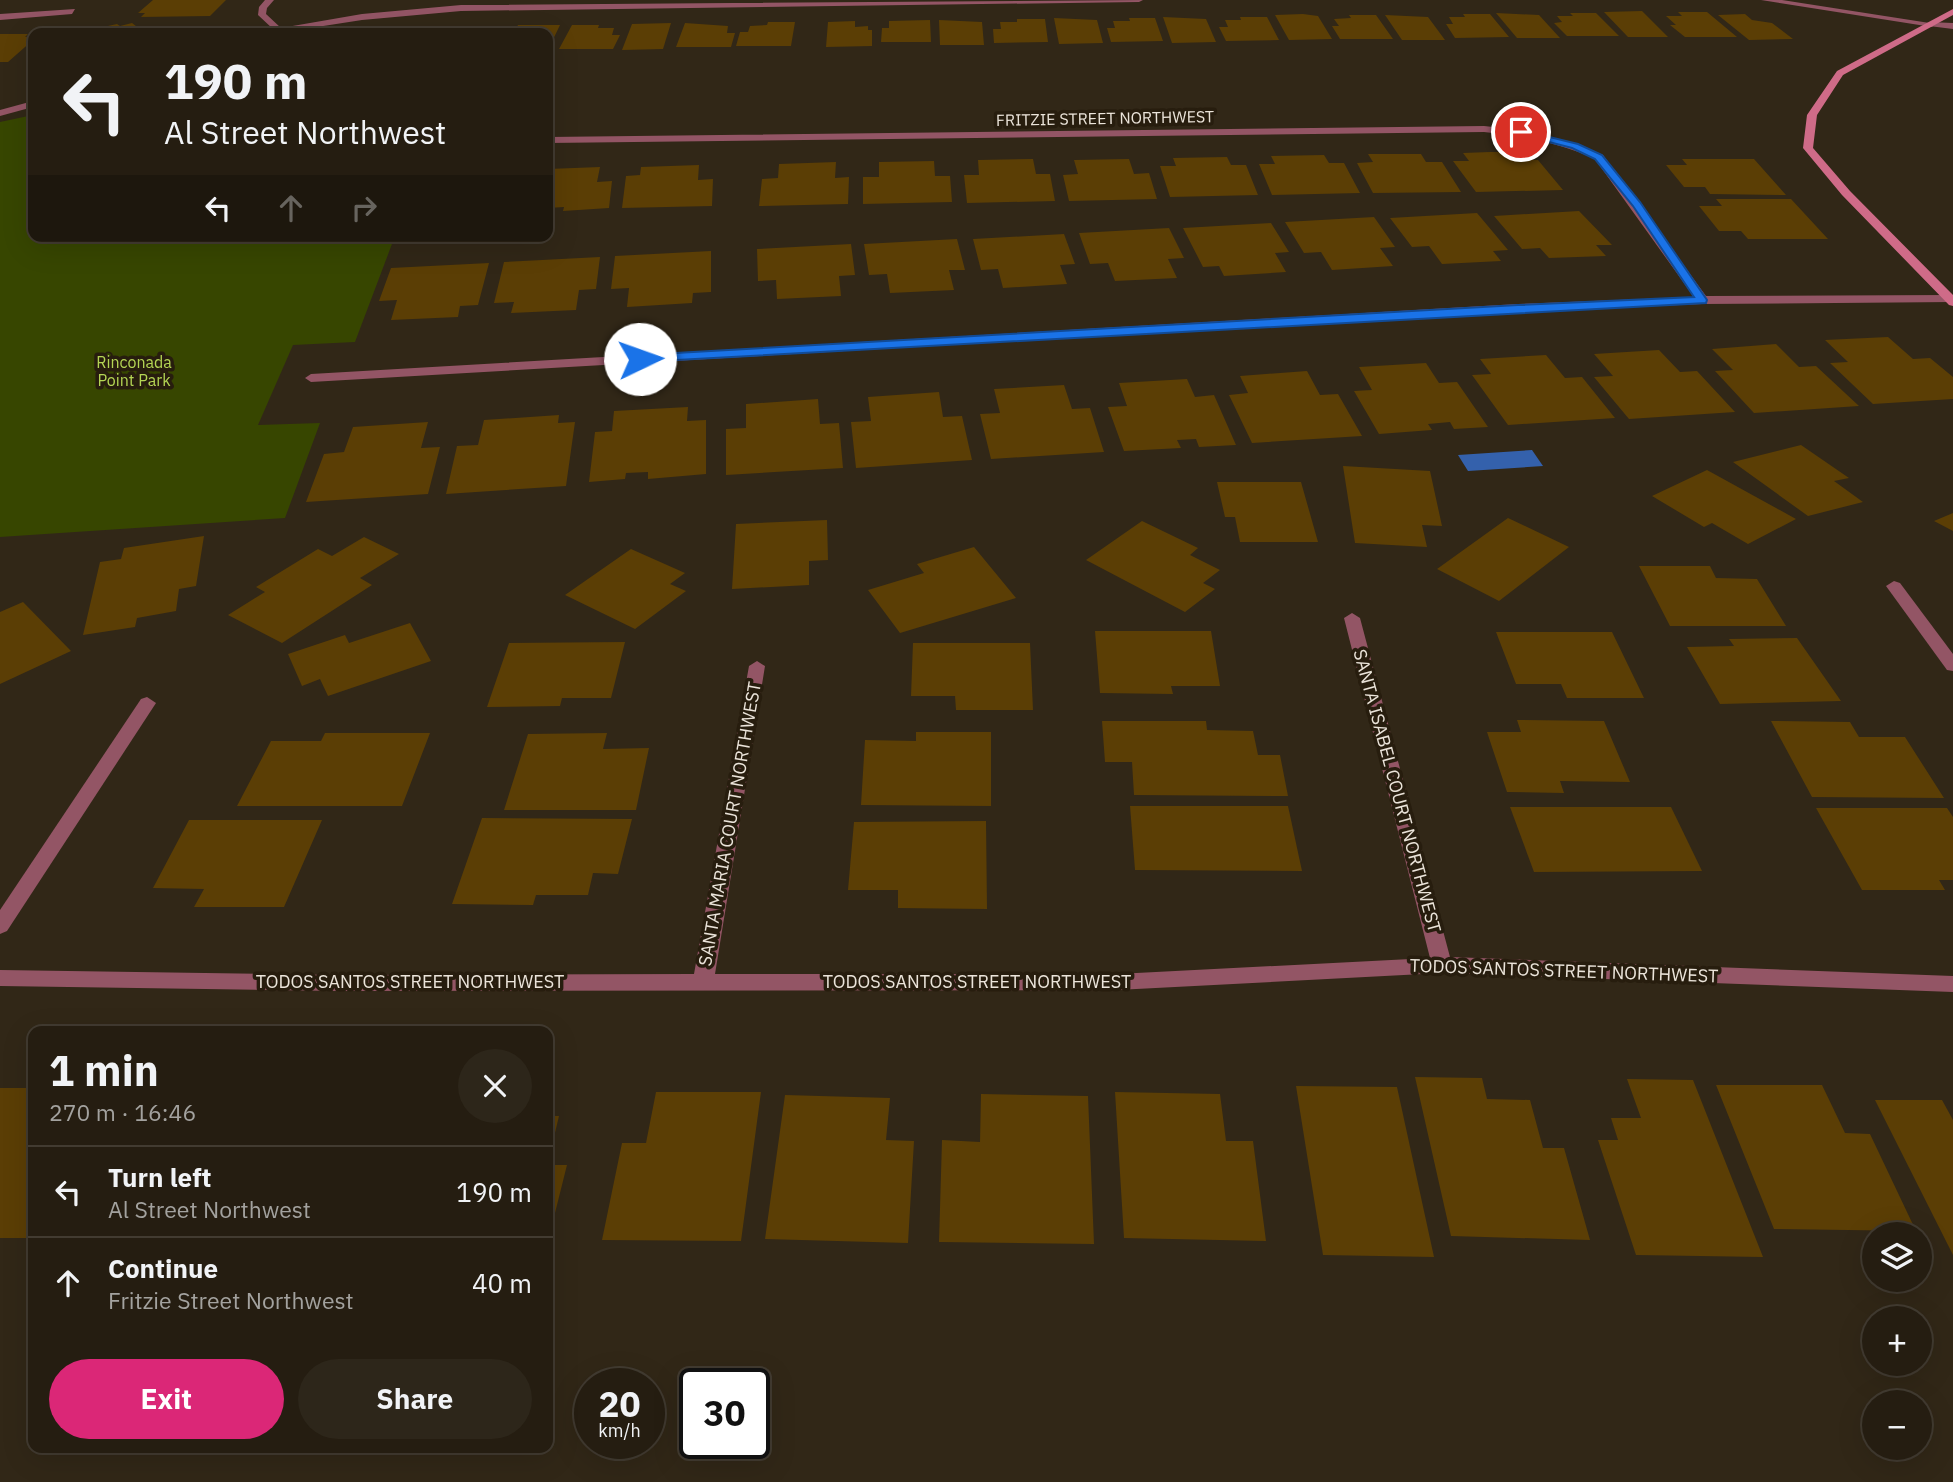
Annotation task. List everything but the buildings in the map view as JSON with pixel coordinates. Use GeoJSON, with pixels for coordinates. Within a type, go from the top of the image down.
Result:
{"type":"FeatureCollection","features":[{"type":"Feature","properties":{"kind":"street"},"geometry":{"type":"LineString","coordinates":[[270,0],[263,7],[262,15],[277,28]]}},
{"type":"Feature","properties":{"kind":"street"},"geometry":{"type":"LineString","coordinates":[[294,28],[417,11],[570,3],[1139,0]]}},
{"type":"Feature","properties":{"kind":"street"},"geometry":{"type":"LineString","coordinates":[[1765,0],[1953,26]]}},
{"type":"Feature","properties":{"kind":"street"},"geometry":{"type":"LineString","coordinates":[[0,17],[72,11]]}},
{"type":"Feature","properties":{"kind":"street"},"geometry":{"type":"LineString","coordinates":[[1952,300],[1846,193],[1808,148],[1812,115],[1840,73],[1953,12]]}},
{"type":"Feature","properties":{"kind":"street"},"geometry":{"type":"LineString","coordinates":[[0,113],[28,105]]}},
{"type":"Feature","properties":{"kind":"street","name":"FRITZIE STREET NORTHWEST"},"geometry":{"type":"LineString","coordinates":[[553,140],[1484,129],[1521,132],[1575,146],[1599,157],[1702,300]]}},
{"type":"Feature","properties":{"kind":"street"},"geometry":{"type":"LineString","coordinates":[[311,377],[1518,308],[1702,300],[1952,300]]}},
{"type":"Feature","properties":{"kind":"street"},"geometry":{"type":"LineString","coordinates":[[1894,586],[1953,666]]}},
{"type":"Feature","properties":{"kind":"street","name":"SANTA ISABEL COURT NORTHWEST"},"geometry":{"type":"LineString","coordinates":[[1352,618],[1442,965]]}},
{"type":"Feature","properties":{"kind":"street","name":"SANTA MARIA COURT NORTHWEST"},"geometry":{"type":"LineString","coordinates":[[703,983],[757,666]]}},
{"type":"Feature","properties":{"kind":"street"},"geometry":{"type":"LineString","coordinates":[[0,926],[147,703]]}},
{"type":"Feature","properties":{"kind":"street","name":"TODOS SANTOS STREET NORTHWEST"},"geometry":{"type":"LineString","coordinates":[[0,978],[339,983],[1117,982],[1442,965],[1953,984]]}},
{"type":"Feature","properties":{"kind":"green space","name":"Rinconada Point Park"},"geometry":{"type":"Polygon","coordinates":[[[28,116],[28,242],[393,242],[355,342],[293,345],[258,425],[320,423],[285,518],[0,537],[0,122],[28,116]]]}},
{"type":"Feature","properties":{"kind":"water"},"geometry":{"type":"Polygon","coordinates":[[[1532,450],[1543,466],[1468,471],[1458,455],[1532,450]]]}},
{"type":"Feature","properties":{"kind":"route"},"geometry":{"type":"LineString","coordinates":[[640,359],[1518,308],[1702,300],[1617,178],[1599,157],[1575,146],[1521,132]]}}]}
